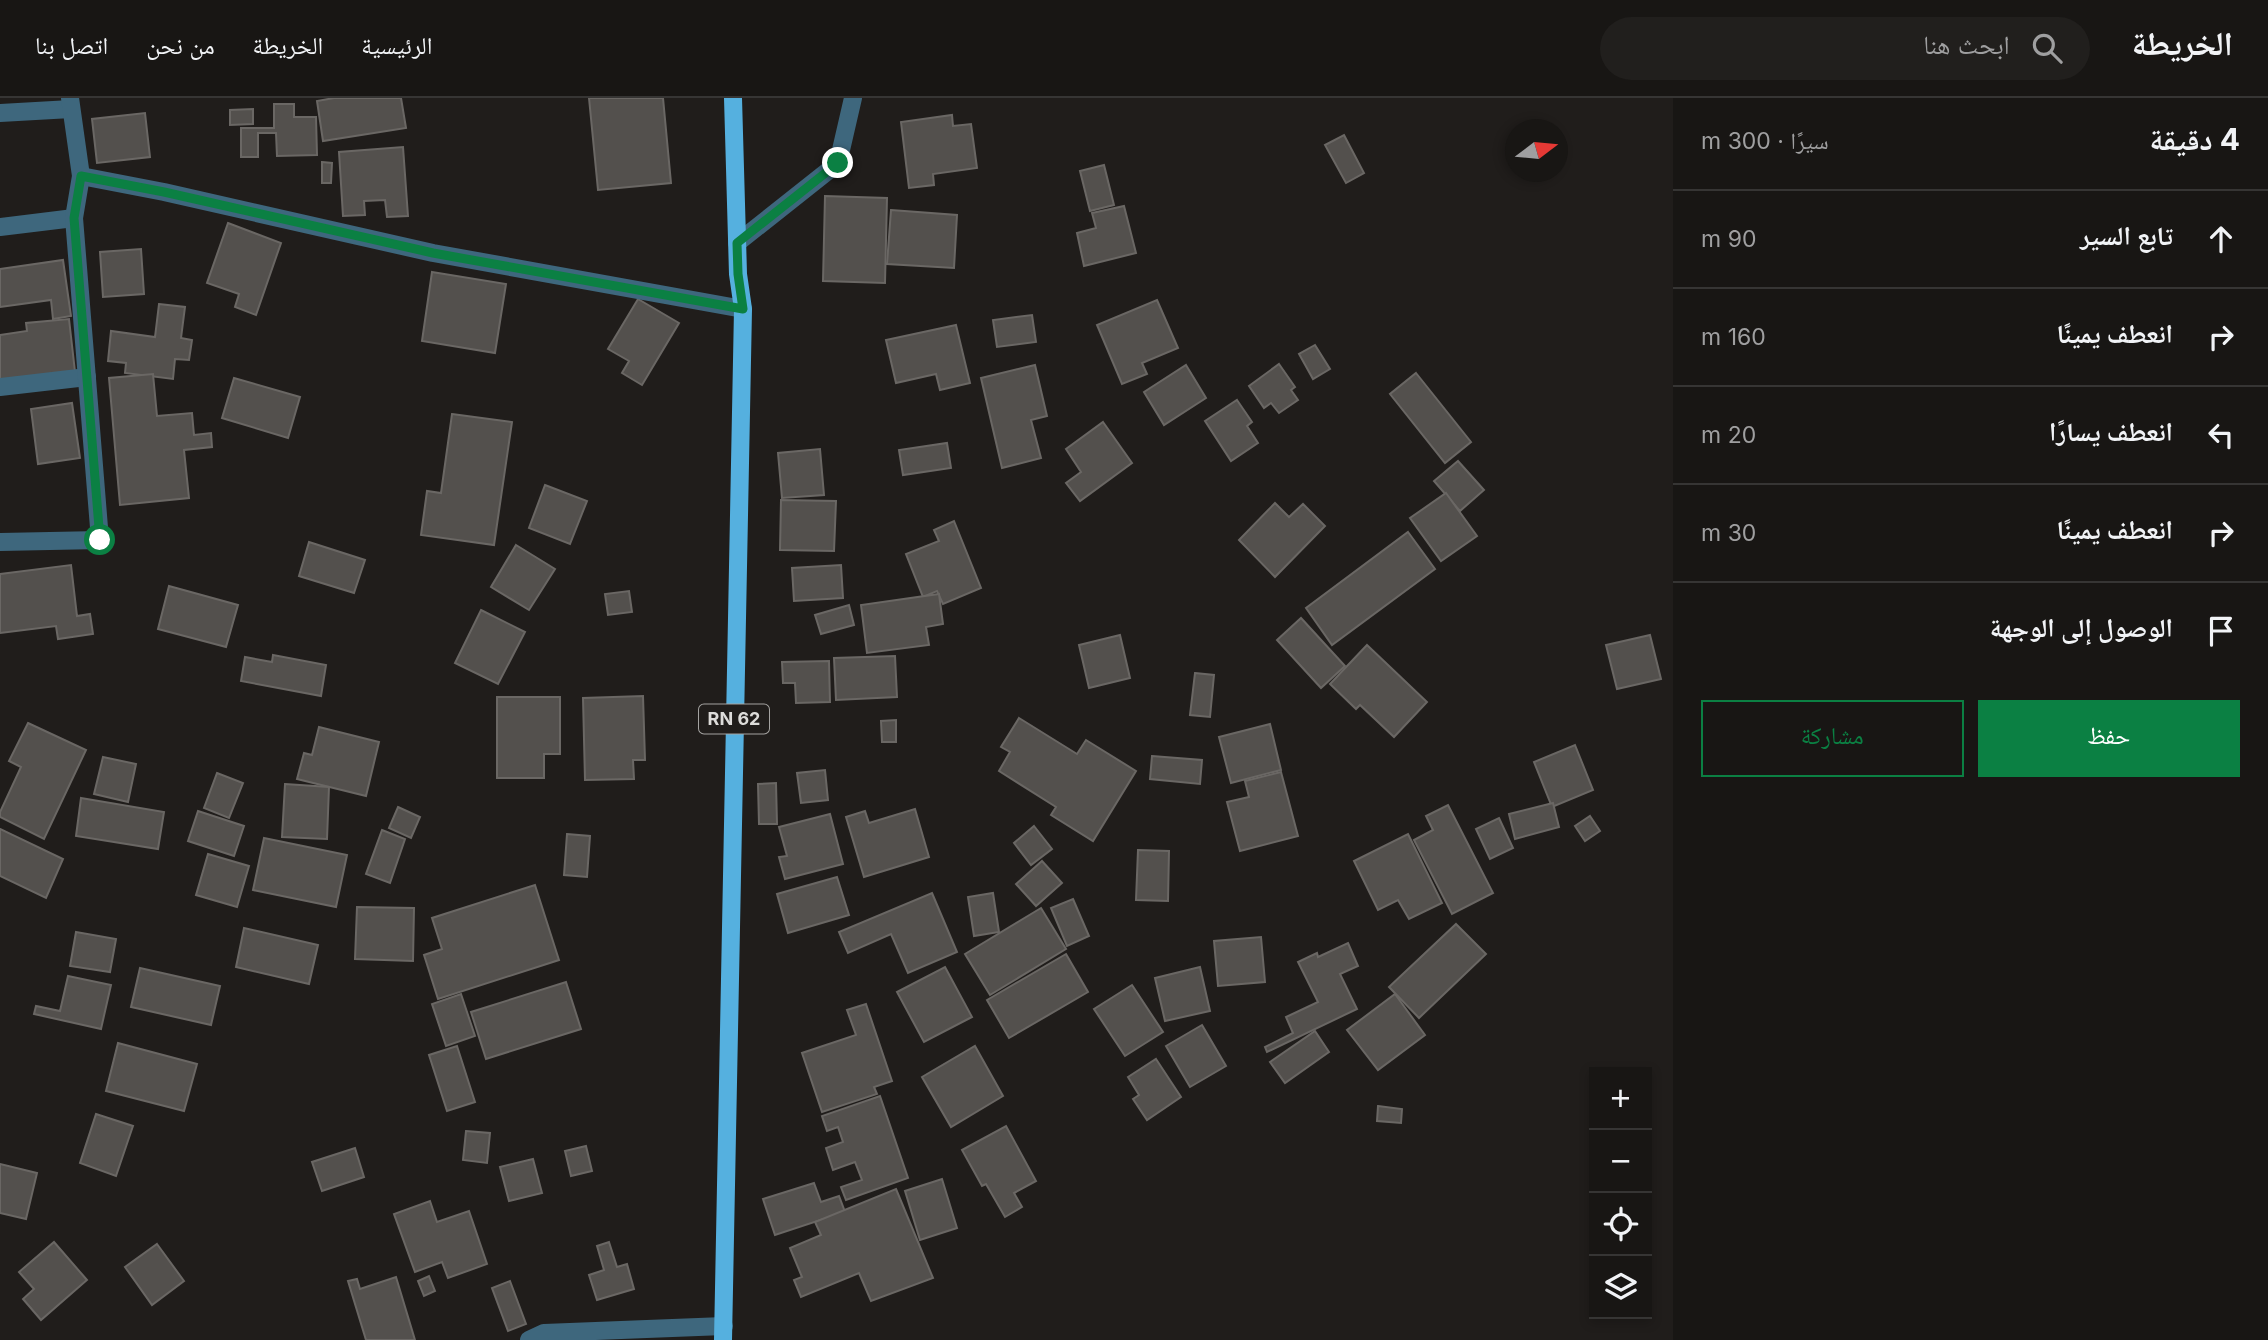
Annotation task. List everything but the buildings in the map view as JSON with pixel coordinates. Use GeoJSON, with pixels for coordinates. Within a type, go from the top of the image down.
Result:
{"type":"FeatureCollection","features":[{"type":"Feature","properties":{"kind":"main road","name":"RN 62"},"geometry":{"type":"LineString","coordinates":[[724,1333],[743,309],[738,274],[733,98]]}},
{"type":"Feature","properties":{"kind":"street"},"geometry":{"type":"LineString","coordinates":[[737,243],[838,163],[853,98]]}},
{"type":"Feature","properties":{"kind":"street"},"geometry":{"type":"LineString","coordinates":[[0,113],[71,104],[81,176],[74,218],[100,540],[0,542]]}},
{"type":"Feature","properties":{"kind":"street"},"geometry":{"type":"LineString","coordinates":[[81,176],[164,192],[433,253],[743,309]]}},
{"type":"Feature","properties":{"kind":"street"},"geometry":{"type":"LineString","coordinates":[[0,227],[74,218]]}},
{"type":"Feature","properties":{"kind":"street"},"geometry":{"type":"LineString","coordinates":[[0,387],[87,377]]}},
{"type":"Feature","properties":{"kind":"street"},"geometry":{"type":"LineString","coordinates":[[529,1340],[544,1333],[724,1333]]}},
{"type":"Feature","properties":{"kind":"route"},"geometry":{"type":"LineString","coordinates":[[100,540],[74,218],[81,176],[164,192],[433,253],[743,309],[737,243],[838,163]]}}]}
